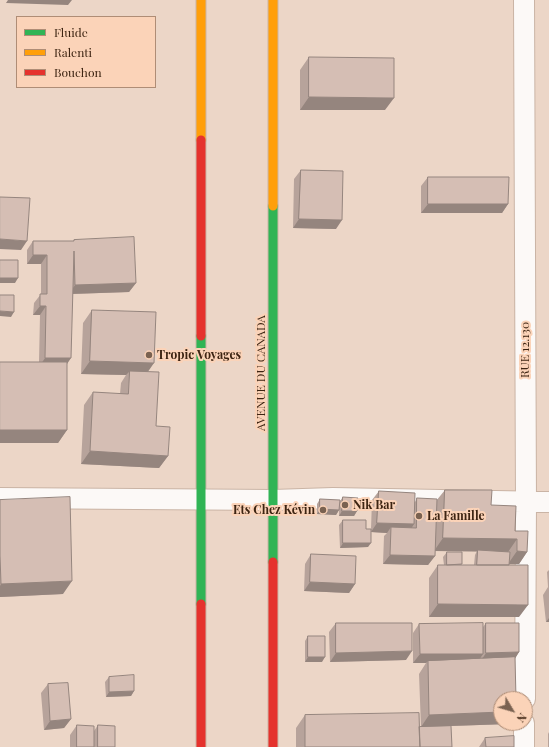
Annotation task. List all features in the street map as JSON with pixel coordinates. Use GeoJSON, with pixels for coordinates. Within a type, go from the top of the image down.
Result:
{"type":"FeatureCollection","features":[{"type":"Feature","properties":{"kind":"main road"},"geometry":{"type":"LineString","coordinates":[[201,0],[201,747]]}},
{"type":"Feature","properties":{"kind":"main road","name":"AVENUE DU CANADA"},"geometry":{"type":"LineString","coordinates":[[273,0],[273,747]]}},
{"type":"Feature","properties":{"kind":"street","name":"RUE 12.130"},"geometry":{"type":"LineString","coordinates":[[524,0],[526,502],[524,691]]}},
{"type":"Feature","properties":{"kind":"street"},"geometry":{"type":"LineString","coordinates":[[0,498],[273,500],[333,498],[549,502]]}},
{"type":"Feature","properties":{"kind":"street"},"geometry":{"type":"LineString","coordinates":[[524,731],[524,747]]}},
{"type":"Feature","properties":{"kind":"building"},"geometry":{"type":"Polygon","coordinates":[[[309,57],[394,58],[394,98],[309,97],[309,57]]]}},
{"type":"Feature","properties":{"kind":"building"},"geometry":{"type":"Polygon","coordinates":[[[301,170],[343,171],[342,220],[299,219],[301,170]]]}},
{"type":"Feature","properties":{"kind":"building"},"geometry":{"type":"Polygon","coordinates":[[[428,177],[509,177],[508,204],[428,204],[428,177]]]}},
{"type":"Feature","properties":{"kind":"building"},"geometry":{"type":"Polygon","coordinates":[[[0,197],[30,198],[27,241],[0,239],[0,197]]]}},
{"type":"Feature","properties":{"kind":"building"},"geometry":{"type":"Polygon","coordinates":[[[134,237],[136,283],[75,285],[74,251],[71,358],[45,358],[46,306],[40,306],[40,294],[47,294],[47,255],[33,255],[33,241],[74,241],[134,237]]]}},
{"type":"Feature","properties":{"kind":"building"},"geometry":{"type":"Polygon","coordinates":[[[0,260],[18,260],[18,278],[0,278],[0,260]]]}},
{"type":"Feature","properties":{"kind":"building"},"geometry":{"type":"Polygon","coordinates":[[[0,295],[14,295],[14,312],[0,311],[0,295]]]}},
{"type":"Feature","properties":{"kind":"building"},"geometry":{"type":"Polygon","coordinates":[[[92,310],[156,312],[154,363],[90,361],[92,310]]]}},
{"type":"Feature","properties":{"kind":"building"},"geometry":{"type":"Polygon","coordinates":[[[0,362],[67,362],[67,430],[0,430],[0,362]]]}},
{"type":"Feature","properties":{"kind":"building"},"geometry":{"type":"Polygon","coordinates":[[[130,371],[159,372],[156,426],[170,427],[168,456],[90,451],[93,392],[128,394],[130,371]]]}},
{"type":"Feature","properties":{"kind":"building"},"geometry":{"type":"Polygon","coordinates":[[[445,490],[492,490],[491,505],[516,506],[515,531],[528,531],[527,552],[517,551],[517,539],[443,538],[445,490]]]}},
{"type":"Feature","properties":{"kind":"building"},"geometry":{"type":"Polygon","coordinates":[[[379,491],[415,493],[414,524],[377,523],[379,491]]]}},
{"type":"Feature","properties":{"kind":"building"},"geometry":{"type":"Polygon","coordinates":[[[70,497],[72,581],[1,584],[0,500],[70,497]]]}},
{"type":"Feature","properties":{"kind":"building"},"geometry":{"type":"Polygon","coordinates":[[[343,497],[358,498],[357,511],[342,511],[343,497]]]}},
{"type":"Feature","properties":{"kind":"building"},"geometry":{"type":"Polygon","coordinates":[[[417,498],[437,499],[435,556],[390,555],[391,527],[416,528],[417,498]]]}},
{"type":"Feature","properties":{"kind":"building"},"geometry":{"type":"Polygon","coordinates":[[[320,499],[340,500],[339,510],[320,509],[320,499]]]}},
{"type":"Feature","properties":{"kind":"building"},"geometry":{"type":"Polygon","coordinates":[[[343,520],[366,520],[366,529],[371,529],[371,543],[343,543],[343,520]]]}},
{"type":"Feature","properties":{"kind":"building"},"geometry":{"type":"Polygon","coordinates":[[[478,550],[510,552],[509,565],[477,565],[478,550]]]}},
{"type":"Feature","properties":{"kind":"building"},"geometry":{"type":"Polygon","coordinates":[[[447,552],[462,552],[462,564],[447,565],[447,552]]]}},
{"type":"Feature","properties":{"kind":"building"},"geometry":{"type":"Polygon","coordinates":[[[311,554],[356,556],[355,584],[310,582],[311,554]]]}},
{"type":"Feature","properties":{"kind":"building"},"geometry":{"type":"Polygon","coordinates":[[[438,565],[528,565],[528,605],[438,604],[438,565]]]}},
{"type":"Feature","properties":{"kind":"building"},"geometry":{"type":"Polygon","coordinates":[[[336,623],[412,623],[412,651],[336,653],[336,623]]]}},
{"type":"Feature","properties":{"kind":"building"},"geometry":{"type":"Polygon","coordinates":[[[483,623],[483,654],[420,654],[419,624],[483,623]]]}},
{"type":"Feature","properties":{"kind":"building"},"geometry":{"type":"Polygon","coordinates":[[[486,623],[519,623],[519,652],[486,653],[486,623]]]}},
{"type":"Feature","properties":{"kind":"building"},"geometry":{"type":"Polygon","coordinates":[[[308,636],[325,636],[325,657],[308,657],[308,636]]]}},
{"type":"Feature","properties":{"kind":"building"},"geometry":{"type":"Polygon","coordinates":[[[515,657],[516,691],[493,691],[493,712],[429,715],[428,661],[515,657]]]}},
{"type":"Feature","properties":{"kind":"building"},"geometry":{"type":"Polygon","coordinates":[[[134,675],[134,691],[109,692],[109,677],[134,675]]]}},
{"type":"Feature","properties":{"kind":"building"},"geometry":{"type":"Polygon","coordinates":[[[68,683],[71,719],[50,721],[48,684],[68,683]]]}},
{"type":"Feature","properties":{"kind":"building"},"geometry":{"type":"Polygon","coordinates":[[[419,713],[420,747],[305,747],[305,715],[419,713]]]}},
{"type":"Feature","properties":{"kind":"building"},"geometry":{"type":"Polygon","coordinates":[[[77,725],[94,726],[94,747],[77,747],[77,725]]]}},
{"type":"Feature","properties":{"kind":"building"},"geometry":{"type":"Polygon","coordinates":[[[98,725],[115,726],[115,747],[98,747],[98,725]]]}},
{"type":"Feature","properties":{"kind":"building"},"geometry":{"type":"Polygon","coordinates":[[[451,726],[452,747],[420,747],[419,727],[451,726]]]}},
{"type":"Feature","properties":{"kind":"building"},"geometry":{"type":"Polygon","coordinates":[[[514,736],[514,747],[486,747],[485,738],[514,736]]]}},
{"type":"Feature","properties":{"kind":"traffic: fast"},"geometry":{"type":"LineString","coordinates":[[273,206],[273,562]]}},
{"type":"Feature","properties":{"kind":"traffic: fast"},"geometry":{"type":"LineString","coordinates":[[201,336],[201,604]]}},
{"type":"Feature","properties":{"kind":"traffic: slow"},"geometry":{"type":"LineString","coordinates":[[201,0],[201,140]]}},
{"type":"Feature","properties":{"kind":"traffic: slow"},"geometry":{"type":"LineString","coordinates":[[273,0],[273,206]]}},
{"type":"Feature","properties":{"kind":"traffic: jam"},"geometry":{"type":"LineString","coordinates":[[201,140],[201,336]]}},
{"type":"Feature","properties":{"kind":"traffic: jam"},"geometry":{"type":"LineString","coordinates":[[273,562],[273,747]]}},
{"type":"Feature","properties":{"kind":"traffic: jam"},"geometry":{"type":"LineString","coordinates":[[201,604],[201,747]]}},
{"type":"Feature","properties":{"kind":"place","name":"Tropic Voyages"},"geometry":{"type":"Point","coordinates":[149,355]}},
{"type":"Feature","properties":{"kind":"place","name":"Nik Bar"},"geometry":{"type":"Point","coordinates":[345,505]}},
{"type":"Feature","properties":{"kind":"place","name":"Ets Chez Kévin"},"geometry":{"type":"Point","coordinates":[323,510]}},
{"type":"Feature","properties":{"kind":"place","name":"La Famille"},"geometry":{"type":"Point","coordinates":[419,516]}}]}
